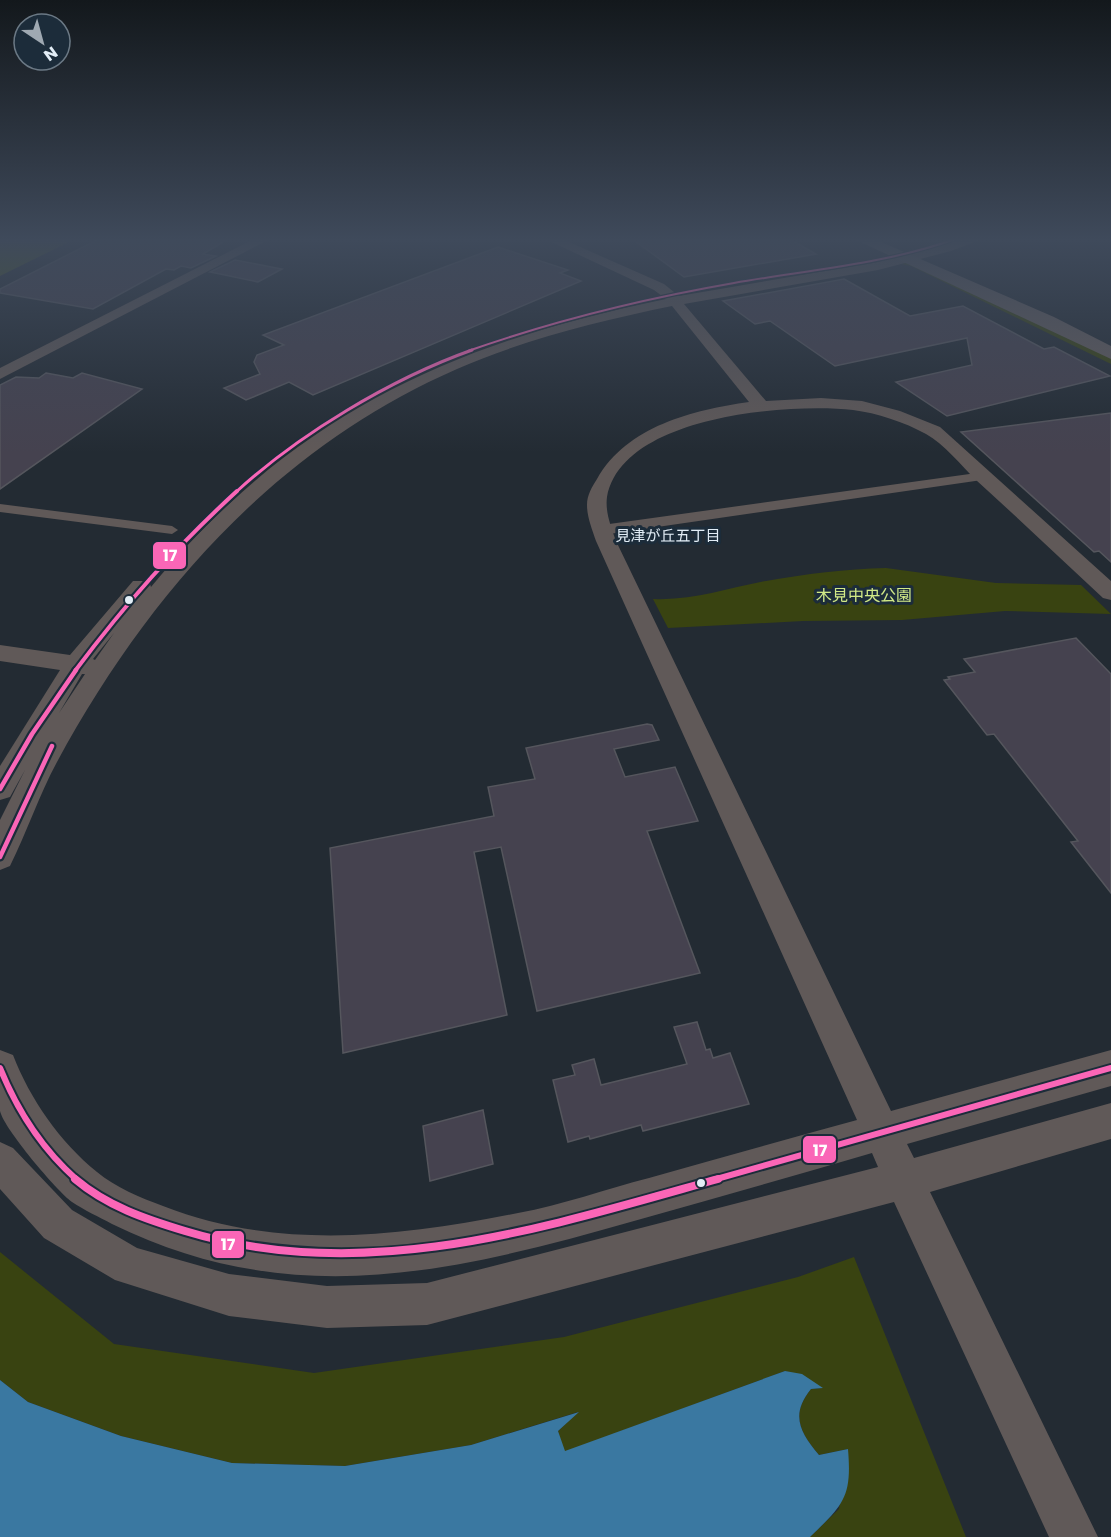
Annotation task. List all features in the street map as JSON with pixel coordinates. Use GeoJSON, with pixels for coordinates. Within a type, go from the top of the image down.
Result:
{"type":"FeatureCollection","features":[{"type":"Feature","properties":{"kind":"highway"},"geometry":{"type":"LineString","coordinates":[[1024,310],[1111,352]]}},
{"type":"Feature","properties":{"kind":"highway"},"geometry":{"type":"LineString","coordinates":[[1036,310],[1111,342]]}},
{"type":"Feature","properties":{"kind":"street"},"geometry":{"type":"LineString","coordinates":[[0,374],[126,310]]}},
{"type":"Feature","properties":{"kind":"street"},"geometry":{"type":"LineString","coordinates":[[0,789],[76,664],[186,535],[249,477],[326,420],[418,369],[461,351],[548,322],[611,310]]}},
{"type":"Feature","properties":{"kind":"street"},"geometry":{"type":"LineString","coordinates":[[0,857],[32,784],[72,709],[101,668],[154,596],[203,537],[292,457],[340,424],[428,375],[501,345],[555,327],[625,310]]}},
{"type":"Feature","properties":{"kind":"street"},"geometry":{"type":"LineString","coordinates":[[682,310],[762,407]]}},
{"type":"Feature","properties":{"kind":"street"},"geometry":{"type":"LineString","coordinates":[[1074,1537],[880,1131],[602,530],[597,516],[598,493],[609,472],[640,441],[692,420],[762,407],[826,403],[881,411],[909,419],[934,432],[1111,593]]}},
{"type":"Feature","properties":{"kind":"street"},"geometry":{"type":"LineString","coordinates":[[602,530],[984,476]]}},
{"type":"Feature","properties":{"kind":"street"},"geometry":{"type":"LineString","coordinates":[[0,508],[172,530]]}},
{"type":"Feature","properties":{"kind":"street"},"geometry":{"type":"LineString","coordinates":[[0,653],[101,668]]}},
{"type":"Feature","properties":{"kind":"street"},"geometry":{"type":"LineString","coordinates":[[0,1068],[6,1088],[34,1134],[84,1187],[152,1222],[241,1251],[320,1257],[426,1250],[521,1233],[1111,1068]]}},
{"type":"Feature","properties":{"kind":"street"},"geometry":{"type":"LineString","coordinates":[[0,1161],[58,1224],[129,1266],[229,1295],[327,1307],[427,1304],[904,1180],[1111,1121]]}},
{"type":"Feature","properties":{"kind":"green space"},"geometry":{"type":"Polygon","coordinates":[[[1000,310],[1010,310],[1111,357],[1111,364],[1000,310]]]}},
{"type":"Feature","properties":{"kind":"green space","name":"木見中央公園"},"geometry":{"type":"Polygon","coordinates":[[[886,568],[996,583],[1081,585],[1111,614],[1005,611],[902,620],[803,621],[668,628],[653,599],[696,596],[811,574],[886,568]]]}},
{"type":"Feature","properties":{"kind":"green space"},"geometry":{"type":"Polygon","coordinates":[[[0,1252],[114,1344],[314,1373],[564,1337],[798,1277],[854,1257],[966,1537],[810,1537],[839,1509],[848,1449],[819,1455],[803,1431],[799,1415],[811,1389],[822,1388],[785,1371],[564,1452],[558,1431],[578,1412],[471,1445],[345,1466],[232,1463],[121,1436],[28,1402],[0,1380],[0,1252]]]}},
{"type":"Feature","properties":{"kind":"water"},"geometry":{"type":"Polygon","coordinates":[[[785,1371],[802,1374],[823,1388],[811,1389],[799,1415],[807,1439],[819,1455],[848,1449],[849,1478],[843,1499],[831,1516],[810,1537],[0,1537],[0,1380],[28,1402],[121,1436],[232,1463],[345,1466],[471,1445],[579,1412],[558,1431],[565,1451],[785,1371]]]}},
{"type":"Feature","properties":{"kind":"building"},"geometry":{"type":"Polygon","coordinates":[[[330,310],[513,310],[313,395],[289,382],[246,400],[224,388],[260,374],[254,362],[257,355],[284,345],[263,335],[330,310]]]}},
{"type":"Feature","properties":{"kind":"building"},"geometry":{"type":"Polygon","coordinates":[[[735,310],[899,310],[910,316],[943,310],[970,310],[1044,349],[1054,347],[1110,376],[947,416],[896,382],[972,365],[967,338],[835,366],[770,321],[755,324],[735,310]]]}},
{"type":"Feature","properties":{"kind":"building"},"geometry":{"type":"Polygon","coordinates":[[[46,373],[73,378],[82,373],[142,389],[0,489],[0,385],[16,377],[39,378],[46,373]]]}},
{"type":"Feature","properties":{"kind":"building"},"geometry":{"type":"Polygon","coordinates":[[[1111,413],[1111,562],[1099,551],[1094,552],[961,432],[1111,413]]]}},
{"type":"Feature","properties":{"kind":"building"},"geometry":{"type":"Polygon","coordinates":[[[1076,638],[1111,674],[1111,893],[1071,842],[1078,841],[994,734],[987,735],[944,680],[950,679],[948,677],[975,672],[964,659],[1076,638]]]}},
{"type":"Feature","properties":{"kind":"building"},"geometry":{"type":"Polygon","coordinates":[[[647,724],[652,725],[659,740],[614,749],[625,777],[675,767],[698,821],[647,831],[700,973],[537,1011],[501,847],[474,852],[507,1015],[343,1053],[330,848],[494,816],[488,787],[535,779],[526,748],[647,724]]]}},
{"type":"Feature","properties":{"kind":"building"},"geometry":{"type":"Polygon","coordinates":[[[697,1022],[706,1050],[710,1049],[713,1058],[730,1053],[749,1104],[643,1131],[641,1125],[590,1139],[589,1136],[568,1142],[553,1080],[575,1075],[572,1065],[594,1059],[601,1085],[687,1064],[674,1027],[697,1022]]]}},
{"type":"Feature","properties":{"kind":"building"},"geometry":{"type":"Polygon","coordinates":[[[483,1110],[493,1164],[430,1181],[423,1126],[483,1110]]]}},
{"type":"Feature","properties":{"kind":"transit line","name":"17"},"geometry":{"type":"LineString","coordinates":[[0,789],[24,747],[68,681],[123,608],[181,542],[244,484],[312,433],[384,390],[462,353],[545,324],[602,310]]}},
{"type":"Feature","properties":{"kind":"transit line","name":"17"},"geometry":{"type":"LineString","coordinates":[[0,857],[52,746]]}},
{"type":"Feature","properties":{"kind":"transit line","name":"17"},"geometry":{"type":"LineString","coordinates":[[0,1068],[14,1099],[47,1148],[71,1175],[108,1202],[154,1222],[228,1244],[302,1254],[377,1254],[452,1245],[527,1230],[1111,1068]]}},
{"type":"Feature","properties":{"kind":"district","name":"見津が丘五丁目"},"geometry":{"type":"Point","coordinates":[668,535]}}]}
